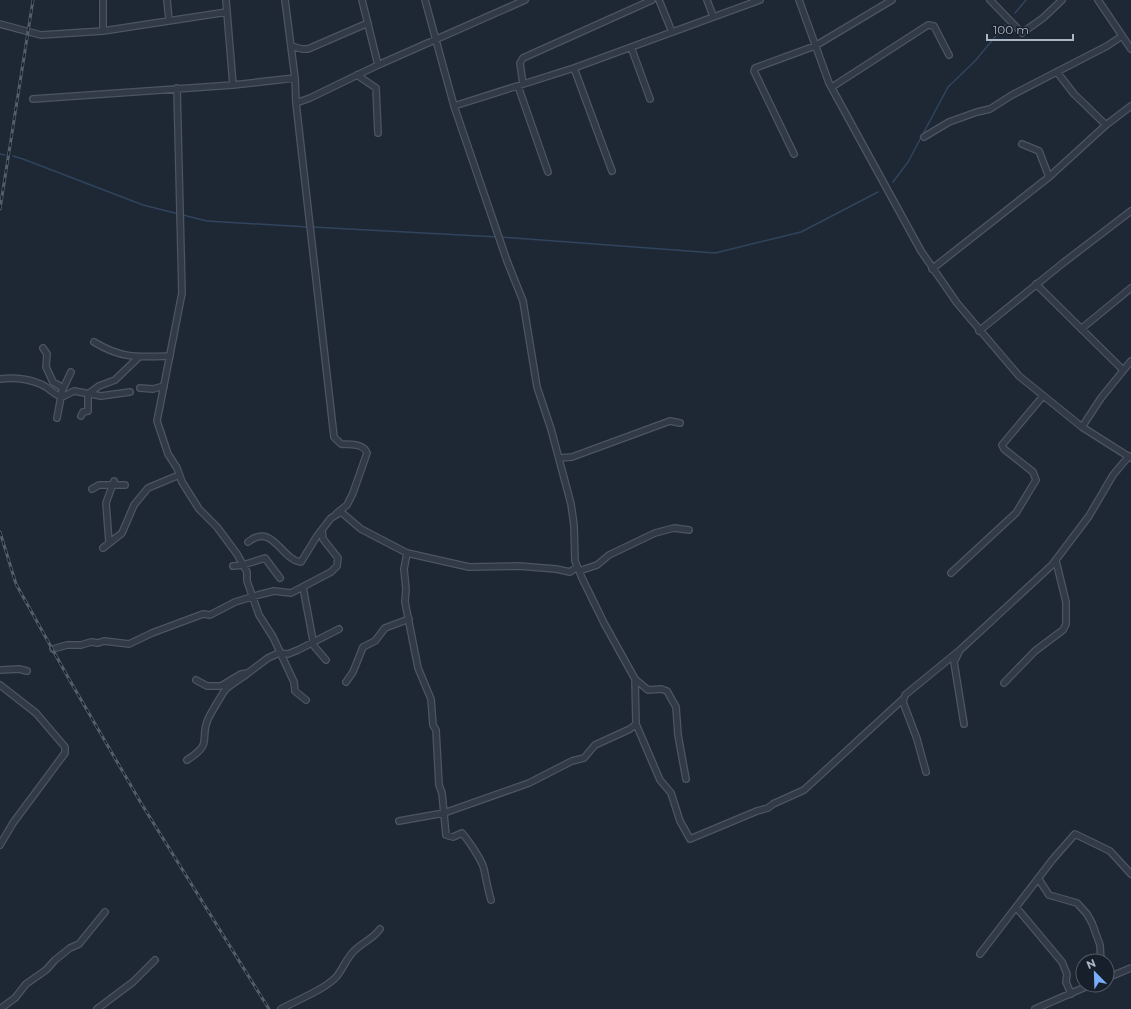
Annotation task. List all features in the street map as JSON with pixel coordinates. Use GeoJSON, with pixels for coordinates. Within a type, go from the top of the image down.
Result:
{"type":"FeatureCollection","features":[{"type":"Feature","properties":{"kind":"street"},"geometry":{"type":"LineString","coordinates":[[103,0],[103,30]]}},
{"type":"Feature","properties":{"kind":"street"},"geometry":{"type":"LineString","coordinates":[[167,0],[169,20]]}},
{"type":"Feature","properties":{"kind":"street"},"geometry":{"type":"LineString","coordinates":[[226,0],[232,85]]}},
{"type":"Feature","properties":{"kind":"street"},"geometry":{"type":"LineString","coordinates":[[248,542],[258,537],[270,539],[291,557],[301,562],[322,530],[336,514],[347,505],[367,454],[365,449],[361,446],[341,444],[334,437],[296,103],[295,78],[285,0]]}},
{"type":"Feature","properties":{"kind":"street"},"geometry":{"type":"LineString","coordinates":[[362,0],[378,65]]}},
{"type":"Feature","properties":{"kind":"street"},"geometry":{"type":"LineString","coordinates":[[425,0],[454,106],[500,241],[523,301],[537,387],[559,458],[572,510],[575,562],[616,648],[635,679],[648,690],[665,690],[672,700],[677,710],[678,735],[686,779]]}},
{"type":"Feature","properties":{"kind":"street"},"geometry":{"type":"LineString","coordinates":[[296,103],[525,0]]}},
{"type":"Feature","properties":{"kind":"street"},"geometry":{"type":"LineString","coordinates":[[548,172],[520,85],[520,62],[523,58],[652,0]]}},
{"type":"Feature","properties":{"kind":"street"},"geometry":{"type":"LineString","coordinates":[[659,0],[672,32]]}},
{"type":"Feature","properties":{"kind":"street"},"geometry":{"type":"LineString","coordinates":[[707,0],[713,16]]}},
{"type":"Feature","properties":{"kind":"street"},"geometry":{"type":"LineString","coordinates":[[454,106],[574,68],[760,0]]}},
{"type":"Feature","properties":{"kind":"street"},"geometry":{"type":"LineString","coordinates":[[635,679],[636,724],[660,780],[671,793],[680,820],[690,839],[757,811],[768,808],[773,804],[804,790],[903,699],[960,650],[1056,561],[1089,516],[1113,475],[1130,457],[1082,427],[1019,376],[979,331],[932,269],[832,87],[815,46],[799,0]]}},
{"type":"Feature","properties":{"kind":"street"},"geometry":{"type":"LineString","coordinates":[[794,154],[776,120],[754,69],[757,66],[815,46],[892,0]]}},
{"type":"Feature","properties":{"kind":"street"},"geometry":{"type":"LineString","coordinates":[[990,0],[1022,33],[1043,18],[1062,0]]}},
{"type":"Feature","properties":{"kind":"street"},"geometry":{"type":"LineString","coordinates":[[1098,0],[1131,49]]}},
{"type":"Feature","properties":{"kind":"street"},"geometry":{"type":"LineString","coordinates":[[0,24],[41,35],[103,30],[228,12]]}},
{"type":"Feature","properties":{"kind":"street"},"geometry":{"type":"LineString","coordinates":[[290,46],[308,49],[368,23]]}},
{"type":"Feature","properties":{"kind":"street"},"geometry":{"type":"LineString","coordinates":[[832,87],[928,25],[934,26],[949,54]]}},
{"type":"Feature","properties":{"kind":"street"},"geometry":{"type":"LineString","coordinates":[[924,137],[949,122],[990,109],[1012,95],[1107,46],[1122,36]]}},
{"type":"Feature","properties":{"kind":"street"},"geometry":{"type":"LineString","coordinates":[[631,47],[650,98]]}},
{"type":"Feature","properties":{"kind":"street"},"geometry":{"type":"LineString","coordinates":[[574,68],[612,171]]}},
{"type":"Feature","properties":{"kind":"street"},"geometry":{"type":"LineString","coordinates":[[1057,72],[1074,94],[1106,125]]}},
{"type":"Feature","properties":{"kind":"street"},"geometry":{"type":"LineString","coordinates":[[357,75],[376,88],[378,133]]}},
{"type":"Feature","properties":{"kind":"street"},"geometry":{"type":"LineString","coordinates":[[33,99],[232,85],[295,78]]}},
{"type":"Feature","properties":{"kind":"street"},"geometry":{"type":"LineString","coordinates":[[177,88],[182,293],[157,421],[168,454],[182,482],[199,509],[238,554],[247,572],[247,581],[259,615],[273,637],[279,653],[294,682],[295,691],[306,700]]}},
{"type":"Feature","properties":{"kind":"street"},"geometry":{"type":"LineString","coordinates":[[932,269],[1049,177],[1106,125],[1131,106]]}},
{"type":"Feature","properties":{"kind":"street"},"geometry":{"type":"LineString","coordinates":[[1022,144],[1038,151],[1049,177]]}},
{"type":"Feature","properties":{"kind":"street"},"geometry":{"type":"LineString","coordinates":[[979,331],[1036,284],[1131,211]]}},
{"type":"Feature","properties":{"kind":"street"},"geometry":{"type":"LineString","coordinates":[[1036,284],[1123,370]]}},
{"type":"Feature","properties":{"kind":"street"},"geometry":{"type":"LineString","coordinates":[[1081,329],[1131,288]]}},
{"type":"Feature","properties":{"kind":"street"},"geometry":{"type":"LineString","coordinates":[[94,342],[123,356],[170,356]]}},
{"type":"Feature","properties":{"kind":"street"},"geometry":{"type":"LineString","coordinates":[[43,348],[47,354],[46,366],[53,382],[63,388]]}},
{"type":"Feature","properties":{"kind":"street"},"geometry":{"type":"LineString","coordinates":[[88,394],[99,386],[115,380],[139,356]]}},
{"type":"Feature","properties":{"kind":"street"},"geometry":{"type":"LineString","coordinates":[[1082,427],[1101,398],[1131,362]]}},
{"type":"Feature","properties":{"kind":"street"},"geometry":{"type":"LineString","coordinates":[[56,418],[63,388],[71,372]]}},
{"type":"Feature","properties":{"kind":"street"},"geometry":{"type":"LineString","coordinates":[[0,379],[26,380],[46,387],[57,396],[62,397],[74,391],[109,396],[130,392]]}},
{"type":"Feature","properties":{"kind":"street"},"geometry":{"type":"LineString","coordinates":[[140,388],[158,388],[164,386]]}},
{"type":"Feature","properties":{"kind":"street"},"geometry":{"type":"LineString","coordinates":[[81,416],[83,412],[88,410],[88,394]]}},
{"type":"Feature","properties":{"kind":"street"},"geometry":{"type":"LineString","coordinates":[[951,573],[1016,513],[1036,480],[1033,472],[1004,449],[1002,445],[1043,396]]}},
{"type":"Feature","properties":{"kind":"street"},"geometry":{"type":"LineString","coordinates":[[559,458],[572,457],[670,421],[680,424]]}},
{"type":"Feature","properties":{"kind":"street"},"geometry":{"type":"LineString","coordinates":[[103,548],[122,533],[134,505],[148,488],[179,475]]}},
{"type":"Feature","properties":{"kind":"street"},"geometry":{"type":"LineString","coordinates":[[109,542],[106,503],[113,483]]}},
{"type":"Feature","properties":{"kind":"street"},"geometry":{"type":"LineString","coordinates":[[92,489],[99,485],[113,483],[125,485]]}},
{"type":"Feature","properties":{"kind":"street"},"geometry":{"type":"LineString","coordinates":[[336,514],[341,512],[361,529],[407,552],[469,567],[519,566],[556,569],[570,572],[596,565],[609,555],[655,533],[674,528],[689,530]]}},
{"type":"Feature","properties":{"kind":"street"},"geometry":{"type":"LineString","coordinates":[[53,649],[67,645],[81,645],[91,642],[98,643],[104,640],[129,644],[162,628],[203,614],[210,616],[229,604],[274,591],[290,593],[331,572],[337,566],[338,558],[323,539],[322,530]]}},
{"type":"Feature","properties":{"kind":"street"},"geometry":{"type":"LineString","coordinates":[[407,552],[404,569],[406,589],[405,602],[418,668],[431,699],[433,725],[436,730],[439,785],[442,793],[446,835],[453,837],[462,833],[466,838],[484,868],[491,900]]}},
{"type":"Feature","properties":{"kind":"street"},"geometry":{"type":"LineString","coordinates":[[233,566],[243,565],[264,558],[280,578]]}},
{"type":"Feature","properties":{"kind":"street"},"geometry":{"type":"LineString","coordinates":[[1004,683],[1035,651],[1063,630],[1066,624],[1066,602],[1056,561]]}},
{"type":"Feature","properties":{"kind":"street"},"geometry":{"type":"LineString","coordinates":[[303,587],[314,646],[326,660]]}},
{"type":"Feature","properties":{"kind":"street"},"geometry":{"type":"LineString","coordinates":[[346,682],[353,672],[363,647],[375,641],[385,628],[409,619]]}},
{"type":"Feature","properties":{"kind":"street"},"geometry":{"type":"LineString","coordinates":[[187,760],[199,752],[202,748],[205,742],[208,718],[226,690],[268,658],[279,653],[288,654],[339,629]]}},
{"type":"Feature","properties":{"kind":"street"},"geometry":{"type":"LineString","coordinates":[[960,650],[954,662],[964,724]]}},
{"type":"Feature","properties":{"kind":"street"},"geometry":{"type":"LineString","coordinates":[[0,670],[19,669],[27,671]]}},
{"type":"Feature","properties":{"kind":"street"},"geometry":{"type":"LineString","coordinates":[[196,680],[207,686],[214,687],[221,686],[242,674],[248,673]]}},
{"type":"Feature","properties":{"kind":"street"},"geometry":{"type":"LineString","coordinates":[[0,685],[18,697],[36,713],[65,747],[65,753],[13,823],[0,845]]}},
{"type":"Feature","properties":{"kind":"street"},"geometry":{"type":"LineString","coordinates":[[903,699],[917,739],[926,772]]}},
{"type":"Feature","properties":{"kind":"street"},"geometry":{"type":"LineString","coordinates":[[399,821],[444,813],[529,783],[572,761],[584,758],[595,745],[630,729],[636,724]]}},
{"type":"Feature","properties":{"kind":"street"},"geometry":{"type":"LineString","coordinates":[[980,954],[1038,878],[1075,834],[1110,851],[1131,874]]}},
{"type":"Feature","properties":{"kind":"street"},"geometry":{"type":"LineString","coordinates":[[1038,878],[1049,895],[1077,903],[1087,914],[1100,945],[1100,953]]}},
{"type":"Feature","properties":{"kind":"street"},"geometry":{"type":"LineString","coordinates":[[1016,907],[1062,962],[1067,974],[1066,982],[1071,994]]}},
{"type":"Feature","properties":{"kind":"street"},"geometry":{"type":"LineString","coordinates":[[0,1009],[15,998],[26,984],[46,970],[65,952],[79,944],[105,912]]}},
{"type":"Feature","properties":{"kind":"street"},"geometry":{"type":"LineString","coordinates":[[281,1009],[327,984],[337,976],[343,963],[354,951],[374,937],[380,929]]}},
{"type":"Feature","properties":{"kind":"street"},"geometry":{"type":"LineString","coordinates":[[97,1009],[133,982],[155,960]]}},
{"type":"Feature","properties":{"kind":"street"},"geometry":{"type":"LineString","coordinates":[[1115,975],[1131,968]]}},
{"type":"Feature","properties":{"kind":"street"},"geometry":{"type":"LineString","coordinates":[[1035,1009],[1075,992]]}},
{"type":"Feature","properties":{"kind":"waterway"},"geometry":{"type":"LineString","coordinates":[[1015,13],[1026,0]]}},
{"type":"Feature","properties":{"kind":"waterway"},"geometry":{"type":"LineString","coordinates":[[893,182],[908,162],[948,87],[975,61],[1005,25]]}},
{"type":"Feature","properties":{"kind":"waterway"},"geometry":{"type":"LineString","coordinates":[[0,154],[5,155]]}},
{"type":"Feature","properties":{"kind":"waterway"},"geometry":{"type":"LineString","coordinates":[[13,156],[143,205],[179,214]]}},
{"type":"Feature","properties":{"kind":"waterway"},"geometry":{"type":"LineString","coordinates":[[501,237],[715,253],[801,232],[878,192]]}},
{"type":"Feature","properties":{"kind":"waterway"},"geometry":{"type":"LineString","coordinates":[[183,215],[207,221],[308,227]]}},
{"type":"Feature","properties":{"kind":"waterway"},"geometry":{"type":"LineString","coordinates":[[312,227],[498,237]]}},
{"type":"Feature","properties":{"kind":"railway"},"geometry":{"type":"LineString","coordinates":[[0,209],[33,0]]}},
{"type":"Feature","properties":{"kind":"railway"},"geometry":{"type":"LineString","coordinates":[[0,532],[16,584],[69,679],[141,803],[269,1009]]}}]}
